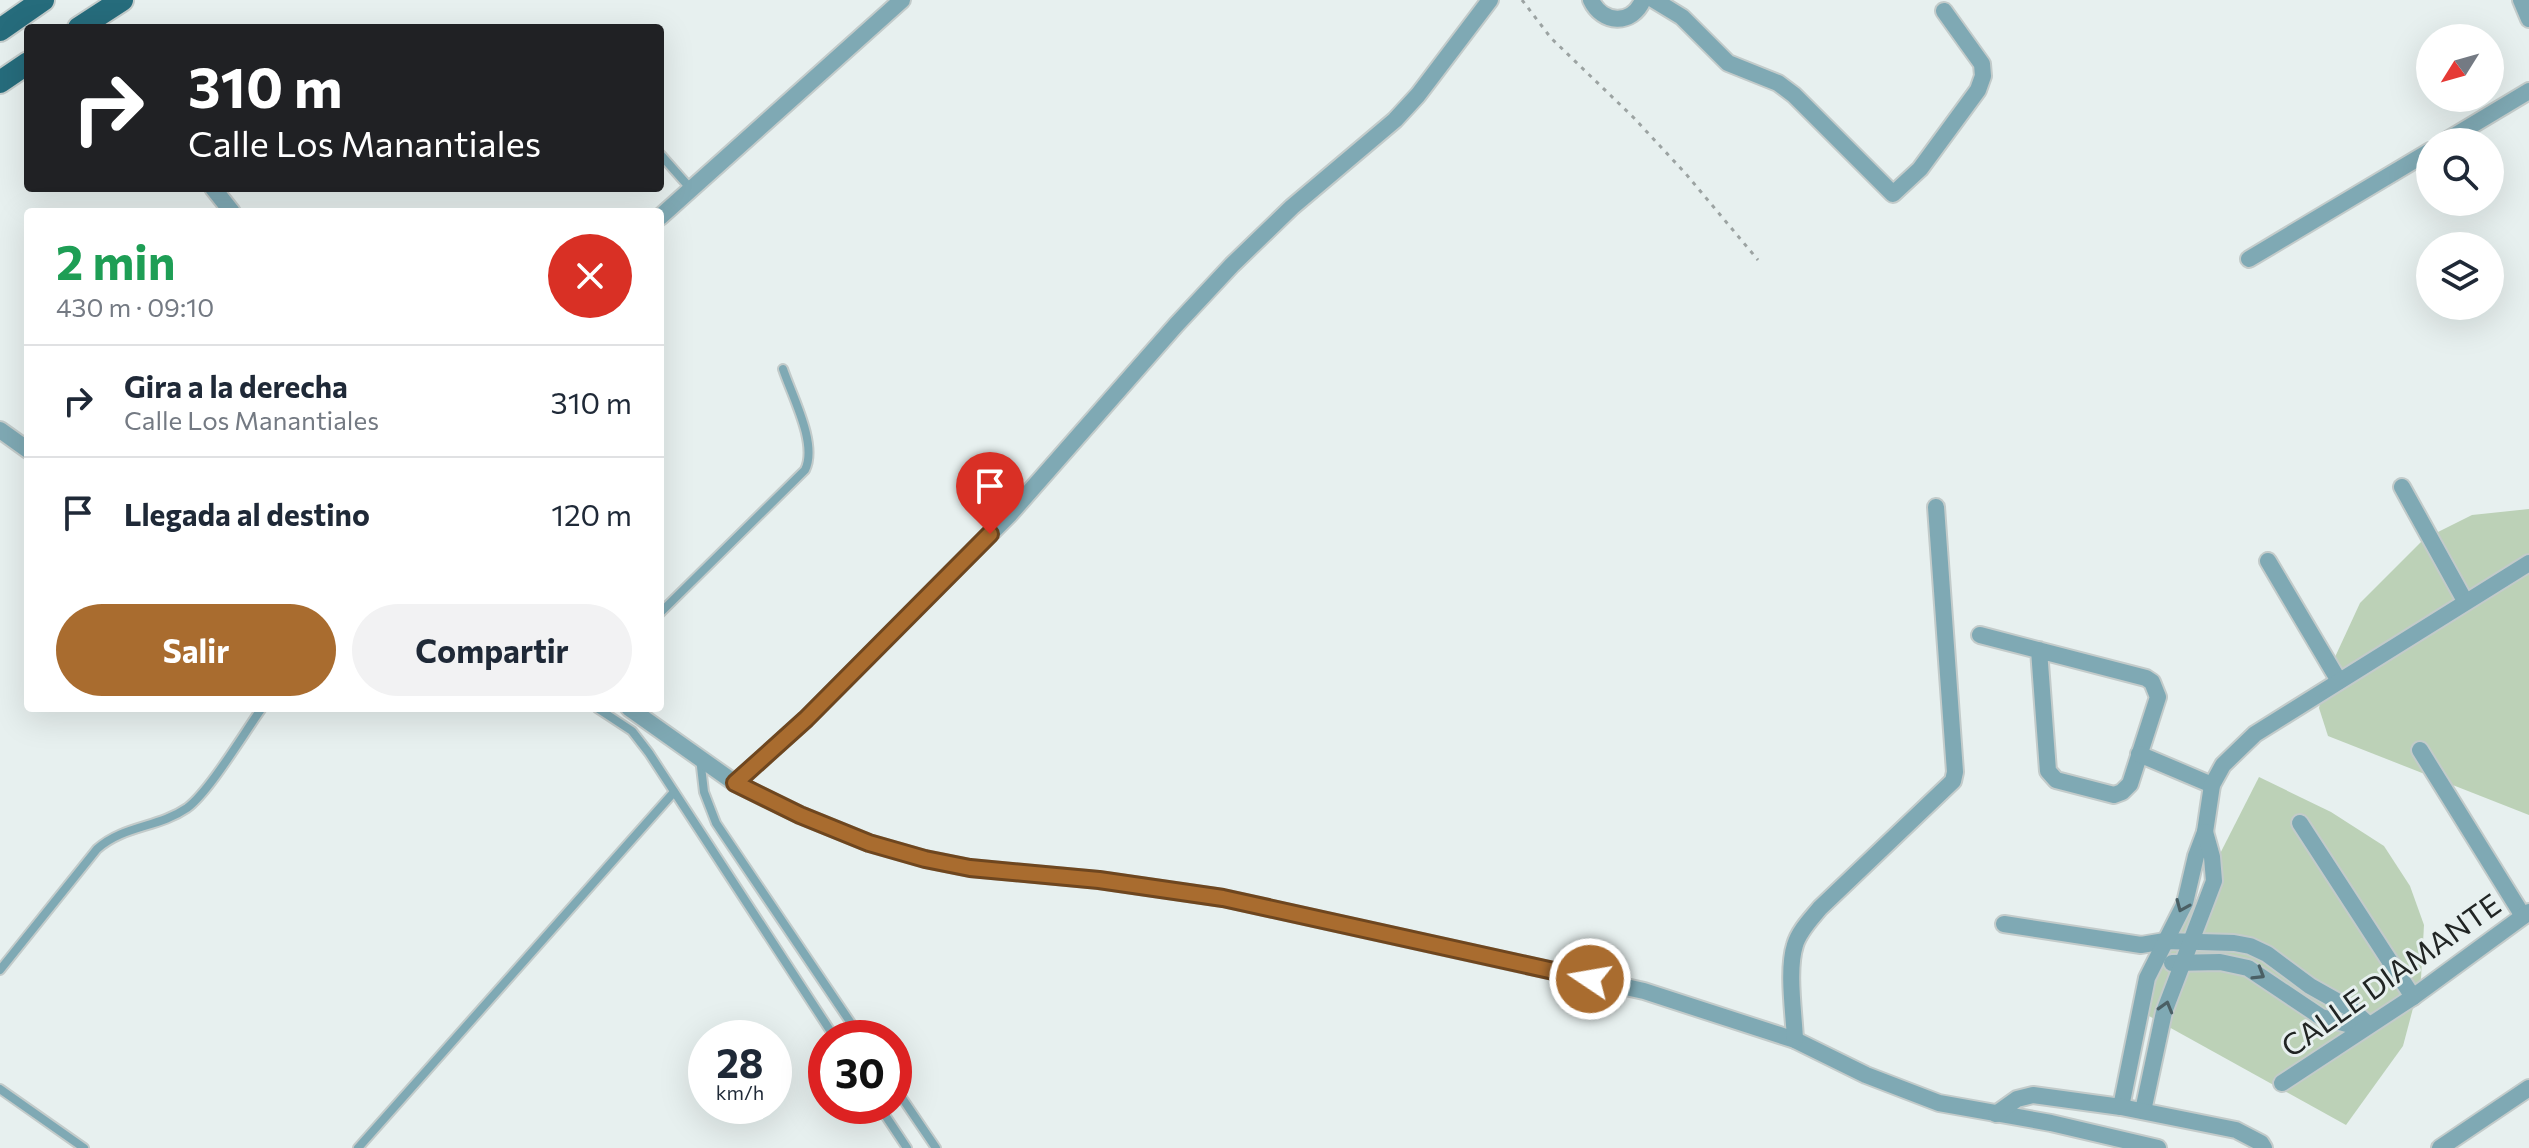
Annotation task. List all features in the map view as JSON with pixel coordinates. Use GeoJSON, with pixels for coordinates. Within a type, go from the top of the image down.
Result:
{"type":"FeatureCollection","features":[{"type":"Feature","properties":{"kind":"main road"},"geometry":{"type":"LineString","coordinates":[[0,30],[43,0]]}},
{"type":"Feature","properties":{"kind":"main road"},"geometry":{"type":"LineString","coordinates":[[92,24],[122,0]]}},
{"type":"Feature","properties":{"kind":"main road"},"geometry":{"type":"LineString","coordinates":[[0,82],[24,66]]}},
{"type":"Feature","properties":{"kind":"street"},"geometry":{"type":"LineString","coordinates":[[664,213],[902,0]]}},
{"type":"Feature","properties":{"kind":"street"},"geometry":{"type":"LineString","coordinates":[[735,783],[787,737],[1010,514],[1232,265],[1292,207],[1395,120],[1418,95],[1490,0]]}},
{"type":"Feature","properties":{"kind":"street"},"geometry":{"type":"LineString","coordinates":[[1591,0],[1603,16],[1613,19],[1624,19],[1634,14],[1643,0]]}},
{"type":"Feature","properties":{"kind":"street"},"geometry":{"type":"LineString","coordinates":[[1654,0],[1682,17],[1728,63],[1778,83],[1794,95],[1893,194],[1920,169],[1978,90],[1983,76],[1982,64],[1944,11]]}},
{"type":"Feature","properties":{"kind":"street"},"geometry":{"type":"LineString","coordinates":[[2521,0],[2529,19]]}},
{"type":"Feature","properties":{"kind":"street"},"geometry":{"type":"LineString","coordinates":[[2467,128],[2529,91]]}},
{"type":"Feature","properties":{"kind":"street"},"geometry":{"type":"LineString","coordinates":[[2249,259],[2416,159]]}},
{"type":"Feature","properties":{"kind":"street"},"geometry":{"type":"LineString","coordinates":[[216,192],[229,208]]}},
{"type":"Feature","properties":{"kind":"street"},"geometry":{"type":"LineString","coordinates":[[0,430],[24,447]]}},
{"type":"Feature","properties":{"kind":"street"},"geometry":{"type":"LineString","coordinates":[[2402,487],[2465,601]]}},
{"type":"Feature","properties":{"kind":"street"},"geometry":{"type":"LineString","coordinates":[[1795,1040],[1792,963],[1795,945],[1805,926],[1953,781],[1955,772],[1936,507]]}},
{"type":"Feature","properties":{"kind":"street"},"geometry":{"type":"LineString","coordinates":[[2268,561],[2339,681]]}},
{"type":"Feature","properties":{"kind":"street"},"geometry":{"type":"LineString","coordinates":[[2121,1107],[2147,978],[2185,903],[2205,832],[2212,785],[2223,765],[2246,741],[2529,563]]}},
{"type":"Feature","properties":{"kind":"street"},"geometry":{"type":"LineString","coordinates":[[1980,635],[2039,650],[2146,678],[2152,682],[2158,697],[2126,789],[2114,795],[2051,776],[2046,764],[2039,650]]}},
{"type":"Feature","properties":{"kind":"street"},"geometry":{"type":"LineString","coordinates":[[635,712],[735,783],[800,815],[869,843],[970,868],[1099,880],[1223,898],[1644,991],[1795,1040],[1907,1092],[1939,1103],[2066,1126],[2158,1148]]}},
{"type":"Feature","properties":{"kind":"street"},"geometry":{"type":"LineString","coordinates":[[2420,750],[2526,914]]}},
{"type":"Feature","properties":{"kind":"street"},"geometry":{"type":"LineString","coordinates":[[2139,754],[2212,785]]}},
{"type":"Feature","properties":{"kind":"street"},"geometry":{"type":"LineString","coordinates":[[2300,823],[2413,997]]}},
{"type":"Feature","properties":{"kind":"street"},"geometry":{"type":"LineString","coordinates":[[2143,1111],[2164,1012],[2214,881],[2205,832]]}},
{"type":"Feature","properties":{"kind":"street","name":"CALLE DIAMANTE"},"geometry":{"type":"LineString","coordinates":[[2282,1083],[2413,997],[2526,914]]}},
{"type":"Feature","properties":{"kind":"street"},"geometry":{"type":"LineString","coordinates":[[2004,924],[2141,945],[2165,941],[2234,943],[2267,954],[2310,986],[2351,1009],[2369,1025]]}},
{"type":"Feature","properties":{"kind":"street"},"geometry":{"type":"LineString","coordinates":[[2141,945],[2156,959],[2181,964],[2220,962],[2248,968],[2321,1017],[2347,1024],[2369,1025]]}},
{"type":"Feature","properties":{"kind":"street"},"geometry":{"type":"LineString","coordinates":[[2135,1039],[2158,1044]]}},
{"type":"Feature","properties":{"kind":"street"},"geometry":{"type":"LineString","coordinates":[[2440,1148],[2529,1088]]}},
{"type":"Feature","properties":{"kind":"street"},"geometry":{"type":"LineString","coordinates":[[1996,1114],[2017,1099],[2033,1095],[2121,1107],[2236,1130],[2261,1143],[2264,1148]]}},
{"type":"Feature","properties":{"kind":"lane"},"geometry":{"type":"LineString","coordinates":[[664,159],[691,189]]}},
{"type":"Feature","properties":{"kind":"lane"},"geometry":{"type":"LineString","coordinates":[[664,609],[805,470],[810,456],[809,445],[783,369]]}},
{"type":"Feature","properties":{"kind":"lane"},"geometry":{"type":"LineString","coordinates":[[0,970],[97,849],[110,837],[173,816],[189,806],[259,712]]}},
{"type":"Feature","properties":{"kind":"lane"},"geometry":{"type":"LineString","coordinates":[[603,712],[632,731],[823,1020]]}},
{"type":"Feature","properties":{"kind":"lane"},"geometry":{"type":"LineString","coordinates":[[699,757],[704,792],[716,823],[849,1020]]}},
{"type":"Feature","properties":{"kind":"lane"},"geometry":{"type":"LineString","coordinates":[[358,1148],[674,792]]}},
{"type":"Feature","properties":{"kind":"lane"},"geometry":{"type":"LineString","coordinates":[[0,1089],[84,1148]]}},
{"type":"Feature","properties":{"kind":"lane"},"geometry":{"type":"LineString","coordinates":[[912,1113],[936,1148]]}},
{"type":"Feature","properties":{"kind":"lane"},"geometry":{"type":"LineString","coordinates":[[891,1124],[907,1148]]}},
{"type":"Feature","properties":{"kind":"path"},"geometry":{"type":"LineString","coordinates":[[1522,0],[1551,38],[1634,118],[1686,174],[1758,260]]}},
{"type":"Feature","properties":{"kind":"green space"},"geometry":{"type":"Polygon","coordinates":[[[2529,509],[2529,815],[2328,736],[2319,708],[2329,670],[2360,603],[2424,539],[2472,515],[2529,509]]]}},
{"type":"Feature","properties":{"kind":"green space"},"geometry":{"type":"Polygon","coordinates":[[[2259,777],[2331,812],[2384,846],[2410,886],[2424,925],[2421,978],[2403,1046],[2346,1125],[2140,1011],[2259,777]]]}},
{"type":"Feature","properties":{"kind":"route"},"geometry":{"type":"LineString","coordinates":[[990,534],[806,719],[735,783],[800,815],[869,843],[925,859],[970,868],[1099,880],[1223,898],[1590,979]]}}]}
